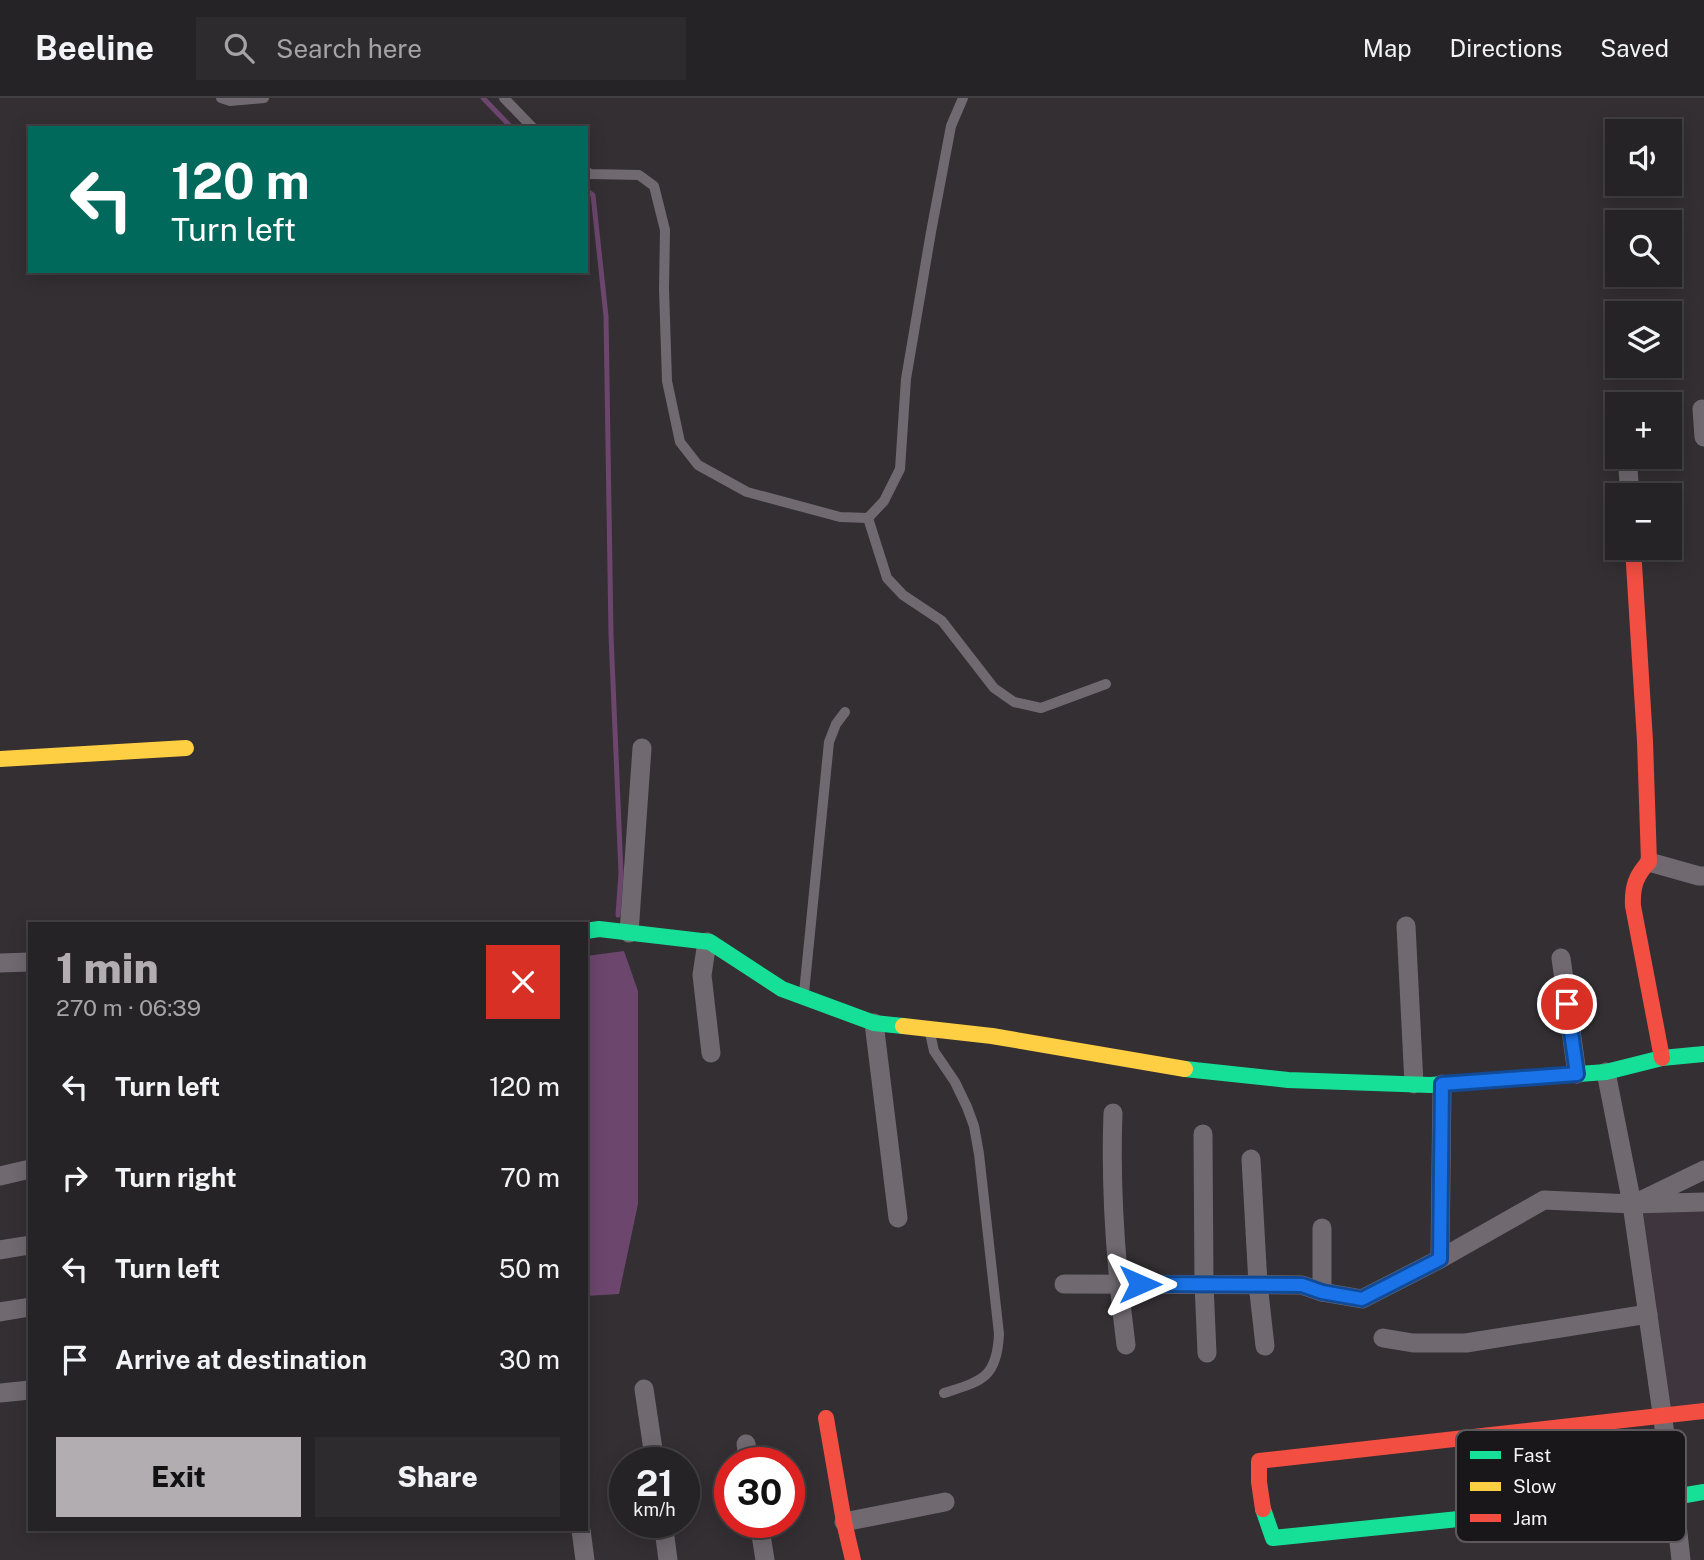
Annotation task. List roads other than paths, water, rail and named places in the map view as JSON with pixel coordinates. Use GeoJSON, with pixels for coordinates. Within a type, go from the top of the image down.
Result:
{"type":"FeatureCollection","features":[{"type":"Feature","properties":{"kind":"street"},"geometry":{"type":"LineString","coordinates":[[1702,409],[1704,437]]}},
{"type":"Feature","properties":{"kind":"street"},"geometry":{"type":"LineString","coordinates":[[1634,560],[1645,741],[1649,862],[1639,871],[1632,893],[1662,1058]]}},
{"type":"Feature","properties":{"kind":"street"},"geometry":{"type":"LineString","coordinates":[[0,759],[186,748]]}},
{"type":"Feature","properties":{"kind":"street"},"geometry":{"type":"LineString","coordinates":[[629,933],[642,748]]}},
{"type":"Feature","properties":{"kind":"street"},"geometry":{"type":"LineString","coordinates":[[1649,862],[1704,876]]}},
{"type":"Feature","properties":{"kind":"street"},"geometry":{"type":"LineString","coordinates":[[1406,926],[1414,1084]]}},
{"type":"Feature","properties":{"kind":"street"},"geometry":{"type":"LineString","coordinates":[[588,931],[599,929],[710,942],[782,989],[874,1023],[992,1035],[1174,1068],[1288,1080],[1442,1084],[1606,1072],[1662,1058],[1704,1054]]}},
{"type":"Feature","properties":{"kind":"street"},"geometry":{"type":"LineString","coordinates":[[707,942],[702,975],[711,1053]]}},
{"type":"Feature","properties":{"kind":"street"},"geometry":{"type":"LineString","coordinates":[[1561,958],[1577,1074]]}},
{"type":"Feature","properties":{"kind":"street"},"geometry":{"type":"LineString","coordinates":[[0,963],[28,962]]}},
{"type":"Feature","properties":{"kind":"street"},"geometry":{"type":"LineString","coordinates":[[874,1023],[898,1218]]}},
{"type":"Feature","properties":{"kind":"street"},"geometry":{"type":"LineString","coordinates":[[1606,1072],[1632,1204],[1664,1430]]}},
{"type":"Feature","properties":{"kind":"street"},"geometry":{"type":"LineString","coordinates":[[1440,1259],[1442,1084]]}},
{"type":"Feature","properties":{"kind":"street"},"geometry":{"type":"LineString","coordinates":[[1113,1113],[1111,1159],[1118,1284],[1126,1345]]}},
{"type":"Feature","properties":{"kind":"street"},"geometry":{"type":"LineString","coordinates":[[1203,1134],[1207,1353]]}},
{"type":"Feature","properties":{"kind":"street"},"geometry":{"type":"LineString","coordinates":[[1251,1159],[1258,1284],[1265,1346]]}},
{"type":"Feature","properties":{"kind":"street"},"geometry":{"type":"LineString","coordinates":[[0,1176],[28,1169]]}},
{"type":"Feature","properties":{"kind":"street"},"geometry":{"type":"LineString","coordinates":[[1632,1204],[1704,1170]]}},
{"type":"Feature","properties":{"kind":"street"},"geometry":{"type":"LineString","coordinates":[[1064,1284],[1302,1285],[1322,1292],[1362,1299],[1440,1259],[1544,1200],[1632,1204],[1704,1202]]}},
{"type":"Feature","properties":{"kind":"street"},"geometry":{"type":"LineString","coordinates":[[1322,1228],[1322,1292]]}},
{"type":"Feature","properties":{"kind":"street"},"geometry":{"type":"LineString","coordinates":[[0,1250],[28,1245]]}},
{"type":"Feature","properties":{"kind":"street"},"geometry":{"type":"LineString","coordinates":[[0,1312],[28,1307]]}},
{"type":"Feature","properties":{"kind":"street"},"geometry":{"type":"LineString","coordinates":[[1383,1338],[1413,1343],[1466,1343],[1648,1314]]}},
{"type":"Feature","properties":{"kind":"street"},"geometry":{"type":"LineString","coordinates":[[644,1389],[652,1447]]}},
{"type":"Feature","properties":{"kind":"street"},"geometry":{"type":"LineString","coordinates":[[0,1393],[28,1390]]}},
{"type":"Feature","properties":{"kind":"street"},"geometry":{"type":"LineString","coordinates":[[1543,1430],[1704,1411]]}},
{"type":"Feature","properties":{"kind":"street"},"geometry":{"type":"LineString","coordinates":[[826,1418],[853,1560]]}},
{"type":"Feature","properties":{"kind":"street"},"geometry":{"type":"LineString","coordinates":[[1456,1439],[1259,1461],[1258,1487],[1263,1513],[1273,1538],[1456,1519]]}},
{"type":"Feature","properties":{"kind":"street"},"geometry":{"type":"LineString","coordinates":[[1686,1495],[1704,1492]]}},
{"type":"Feature","properties":{"kind":"street"},"geometry":{"type":"LineString","coordinates":[[844,1522],[945,1502]]}},
{"type":"Feature","properties":{"kind":"street"},"geometry":{"type":"LineString","coordinates":[[581,1531],[585,1560]]}},
{"type":"Feature","properties":{"kind":"street"},"geometry":{"type":"LineString","coordinates":[[665,1538],[668,1560]]}},
{"type":"Feature","properties":{"kind":"street"},"geometry":{"type":"LineString","coordinates":[[762,1538],[765,1560]]}},
{"type":"Feature","properties":{"kind":"street"},"geometry":{"type":"LineString","coordinates":[[1679,1542],[1681,1560]]}},
{"type":"Feature","properties":{"kind":"lane"},"geometry":{"type":"LineString","coordinates":[[221,98],[230,101],[264,98]]}},
{"type":"Feature","properties":{"kind":"lane"},"geometry":{"type":"LineString","coordinates":[[504,98],[531,126]]}},
{"type":"Feature","properties":{"kind":"lane"},"geometry":{"type":"LineString","coordinates":[[588,172],[639,175],[654,186],[665,230],[667,381],[680,442],[698,465],[747,492],[840,517],[868,518],[884,501],[900,469],[906,379],[924,272],[951,125],[963,98]]}},
{"type":"Feature","properties":{"kind":"lane"},"geometry":{"type":"LineString","coordinates":[[868,518],[887,578],[903,595],[942,621],[994,688],[1014,702],[1041,708],[1106,684]]}},
{"type":"Feature","properties":{"kind":"lane"},"geometry":{"type":"LineString","coordinates":[[804,996],[829,742],[835,724],[845,712]]}},
{"type":"Feature","properties":{"kind":"lane"},"geometry":{"type":"LineString","coordinates":[[929,1029],[934,1051],[955,1082],[974,1126],[999,1334],[998,1353],[987,1375],[971,1384],[944,1392]]}},
{"type":"Feature","properties":{"kind":"waterway"},"geometry":{"type":"LineString","coordinates":[[483,98],[510,126]]}},
{"type":"Feature","properties":{"kind":"waterway"},"geometry":{"type":"LineString","coordinates":[[588,191],[593,195],[606,316],[611,635],[621,873],[618,915]]}}]}
